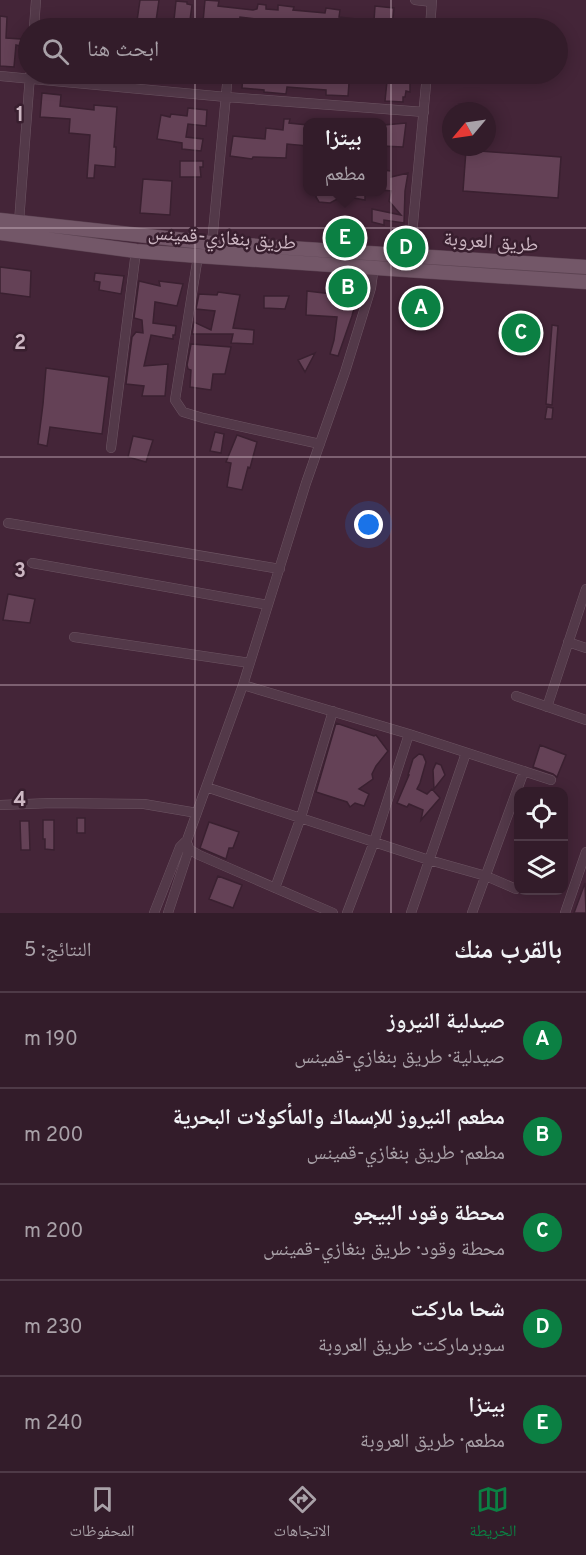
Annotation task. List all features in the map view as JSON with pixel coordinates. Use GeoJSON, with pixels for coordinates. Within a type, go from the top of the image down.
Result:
{"type":"FeatureCollection","features":[{"type":"Feature","properties":{"kind":"main road","name":"طريق العروبة"},"geometry":{"type":"LineString","coordinates":[[0,220],[374,260],[410,256],[586,267]]}},
{"type":"Feature","properties":{"kind":"main road","name":"طريق بنغازي-قمينس"},"geometry":{"type":"LineString","coordinates":[[0,233],[136,251],[198,256],[374,260],[586,282]]}},
{"type":"Feature","properties":{"kind":"street"},"geometry":{"type":"LineString","coordinates":[[35,18],[36,0]]}},
{"type":"Feature","properties":{"kind":"street"},"geometry":{"type":"LineString","coordinates":[[415,0],[432,1],[431,18]]}},
{"type":"Feature","properties":{"kind":"street"},"geometry":{"type":"LineString","coordinates":[[0,76],[18,76]]}},
{"type":"Feature","properties":{"kind":"street"},"geometry":{"type":"LineString","coordinates":[[19,222],[29,84]]}},
{"type":"Feature","properties":{"kind":"street"},"geometry":{"type":"LineString","coordinates":[[105,84],[226,97],[424,112]]}},
{"type":"Feature","properties":{"kind":"street"},"geometry":{"type":"LineString","coordinates":[[212,243],[227,84]]}},
{"type":"Feature","properties":{"kind":"street"},"geometry":{"type":"LineString","coordinates":[[410,256],[426,84]]}},
{"type":"Feature","properties":{"kind":"street"},"geometry":{"type":"LineString","coordinates":[[111,448],[136,251]]}},
{"type":"Feature","properties":{"kind":"street"},"geometry":{"type":"LineString","coordinates":[[198,256],[175,400],[183,412],[202,418],[320,444]]}},
{"type":"Feature","properties":{"kind":"street"},"geometry":{"type":"LineString","coordinates":[[168,913],[180,876],[186,845],[243,685],[306,483],[345,372],[371,288],[374,260]]}},
{"type":"Feature","properties":{"kind":"street"},"geometry":{"type":"LineString","coordinates":[[8,523],[280,569]]}},
{"type":"Feature","properties":{"kind":"street"},"geometry":{"type":"LineString","coordinates":[[32,563],[268,605]]}},
{"type":"Feature","properties":{"kind":"street"},"geometry":{"type":"LineString","coordinates":[[547,707],[586,589]]}},
{"type":"Feature","properties":{"kind":"street"},"geometry":{"type":"LineString","coordinates":[[74,637],[250,663]]}},
{"type":"Feature","properties":{"kind":"street"},"geometry":{"type":"LineString","coordinates":[[568,642],[586,648]]}},
{"type":"Feature","properties":{"kind":"street"},"geometry":{"type":"LineString","coordinates":[[243,685],[409,734],[551,780]]}},
{"type":"Feature","properties":{"kind":"street"},"geometry":{"type":"LineString","coordinates":[[516,696],[586,720]]}},
{"type":"Feature","properties":{"kind":"street"},"geometry":{"type":"LineString","coordinates":[[275,888],[301,817],[333,711]]}},
{"type":"Feature","properties":{"kind":"street"},"geometry":{"type":"LineString","coordinates":[[347,913],[374,842],[409,734]]}},
{"type":"Feature","properties":{"kind":"street"},"geometry":{"type":"LineString","coordinates":[[411,913],[466,753]]}},
{"type":"Feature","properties":{"kind":"street"},"geometry":{"type":"LineString","coordinates":[[472,913],[524,771]]}},
{"type":"Feature","properties":{"kind":"street"},"geometry":{"type":"LineString","coordinates":[[206,787],[429,860],[486,876],[514,887]]}},
{"type":"Feature","properties":{"kind":"street"},"geometry":{"type":"LineString","coordinates":[[0,805],[144,804],[197,813]]}},
{"type":"Feature","properties":{"kind":"street"},"geometry":{"type":"LineString","coordinates":[[154,913],[180,847],[186,845]]}},
{"type":"Feature","properties":{"kind":"street"},"geometry":{"type":"LineString","coordinates":[[186,845],[199,855],[333,913]]}},
{"type":"Feature","properties":{"kind":"street"},"geometry":{"type":"LineString","coordinates":[[565,913],[586,852]]}},
{"type":"Feature","properties":{"kind":"street"},"geometry":{"type":"LineString","coordinates":[[170,873],[180,876]]}},
{"type":"Feature","properties":{"kind":"building"},"geometry":{"type":"Polygon","coordinates":[[[140,0],[159,0],[156,18],[137,18],[140,0]]]}},
{"type":"Feature","properties":{"kind":"building"},"geometry":{"type":"Polygon","coordinates":[[[205,0],[219,1],[218,6],[253,10],[257,9],[258,4],[266,5],[266,9],[278,10],[278,5],[294,7],[293,10],[325,13],[326,8],[340,10],[339,17],[348,18],[240,17],[203,18],[205,0]]]}},
{"type":"Feature","properties":{"kind":"building"},"geometry":{"type":"Polygon","coordinates":[[[176,1],[192,5],[190,18],[174,18],[176,1]]]}},
{"type":"Feature","properties":{"kind":"building"},"geometry":{"type":"Polygon","coordinates":[[[375,6],[394,8],[393,18],[374,18],[375,6]]]}},
{"type":"Feature","properties":{"kind":"building"},"geometry":{"type":"Polygon","coordinates":[[[0,16],[7,17],[6,38],[18,39],[18,46],[16,45],[14,67],[0,66],[0,16]]]}},
{"type":"Feature","properties":{"kind":"building"},"geometry":{"type":"Polygon","coordinates":[[[242,84],[349,84],[348,96],[326,95],[326,90],[287,87],[286,94],[242,88],[242,84]]]}},
{"type":"Feature","properties":{"kind":"building"},"geometry":{"type":"Polygon","coordinates":[[[387,84],[410,84],[410,92],[406,91],[403,102],[385,101],[387,84]]]}},
{"type":"Feature","properties":{"kind":"building"},"geometry":{"type":"Polygon","coordinates":[[[42,93],[61,95],[60,106],[94,110],[94,105],[117,107],[115,167],[95,165],[94,178],[87,178],[90,135],[69,133],[70,119],[40,117],[42,93]]]}},
{"type":"Feature","properties":{"kind":"building"},"geometry":{"type":"Polygon","coordinates":[[[188,108],[207,110],[206,126],[188,124],[186,137],[203,139],[201,151],[182,149],[182,143],[157,139],[161,115],[187,116],[188,108]]]}},
{"type":"Feature","properties":{"kind":"building"},"geometry":{"type":"Polygon","coordinates":[[[284,119],[290,119],[289,123],[303,124],[303,146],[287,144],[286,158],[253,157],[252,159],[230,156],[233,136],[265,139],[266,128],[283,130],[284,119]]]}},
{"type":"Feature","properties":{"kind":"building"},"geometry":{"type":"Polygon","coordinates":[[[406,123],[403,147],[387,146],[387,125],[406,123]]]}},
{"type":"Feature","properties":{"kind":"building"},"geometry":{"type":"Polygon","coordinates":[[[496,152],[561,157],[558,198],[463,191],[466,156],[496,156],[496,152]]]}},
{"type":"Feature","properties":{"kind":"building"},"geometry":{"type":"Polygon","coordinates":[[[180,161],[203,161],[203,167],[200,167],[201,177],[180,177],[180,161]]]}},
{"type":"Feature","properties":{"kind":"building"},"geometry":{"type":"Polygon","coordinates":[[[387,170],[391,171],[391,177],[408,173],[404,223],[384,220],[384,225],[372,222],[372,209],[401,215],[389,201],[391,191],[387,191],[387,170]]]}},
{"type":"Feature","properties":{"kind":"building"},"geometry":{"type":"Polygon","coordinates":[[[143,179],[172,181],[170,215],[140,213],[143,179]]]}},
{"type":"Feature","properties":{"kind":"building"},"geometry":{"type":"Polygon","coordinates":[[[343,196],[330,203],[319,202],[316,197],[343,196]]]}},
{"type":"Feature","properties":{"kind":"building"},"geometry":{"type":"Polygon","coordinates":[[[343,196],[365,196],[365,200],[343,196]]]}},
{"type":"Feature","properties":{"kind":"building"},"geometry":{"type":"Polygon","coordinates":[[[0,267],[31,271],[30,297],[0,293],[0,267]]]}},
{"type":"Feature","properties":{"kind":"building"},"geometry":{"type":"Polygon","coordinates":[[[95,273],[124,276],[121,294],[99,290],[100,282],[94,281],[95,273]]]}},
{"type":"Feature","properties":{"kind":"building"},"geometry":{"type":"Polygon","coordinates":[[[139,281],[160,286],[159,281],[183,284],[177,306],[155,302],[153,323],[176,326],[175,335],[173,339],[151,335],[144,366],[168,364],[165,396],[142,396],[144,386],[126,384],[132,337],[136,332],[143,333],[142,320],[134,318],[139,281]]]}},
{"type":"Feature","properties":{"kind":"building"},"geometry":{"type":"Polygon","coordinates":[[[307,291],[357,297],[338,356],[330,354],[337,317],[306,315],[307,291]]]}},
{"type":"Feature","properties":{"kind":"building"},"geometry":{"type":"Polygon","coordinates":[[[218,292],[240,295],[233,328],[254,330],[253,344],[231,343],[233,334],[192,334],[194,322],[211,330],[215,311],[196,309],[199,294],[217,295],[218,292]]]}},
{"type":"Feature","properties":{"kind":"building"},"geometry":{"type":"Polygon","coordinates":[[[264,296],[289,296],[285,309],[264,308],[264,296]]]}},
{"type":"Feature","properties":{"kind":"building"},"geometry":{"type":"Polygon","coordinates":[[[552,325],[558,326],[552,405],[546,404],[552,325]]]}},
{"type":"Feature","properties":{"kind":"building"},"geometry":{"type":"Polygon","coordinates":[[[191,344],[231,347],[225,374],[213,374],[211,390],[190,387],[191,370],[187,365],[191,344]]]}},
{"type":"Feature","properties":{"kind":"building"},"geometry":{"type":"Polygon","coordinates":[[[315,353],[305,372],[298,360],[315,353]]]}},
{"type":"Feature","properties":{"kind":"building"},"geometry":{"type":"Polygon","coordinates":[[[46,368],[109,377],[102,434],[50,427],[47,446],[38,444],[46,368]]]}},
{"type":"Feature","properties":{"kind":"building"},"geometry":{"type":"Polygon","coordinates":[[[547,407],[553,408],[552,419],[545,419],[547,407]]]}},
{"type":"Feature","properties":{"kind":"building"},"geometry":{"type":"Polygon","coordinates":[[[215,432],[224,434],[221,453],[210,451],[215,432]]]}},
{"type":"Feature","properties":{"kind":"building"},"geometry":{"type":"Polygon","coordinates":[[[237,435],[257,442],[242,490],[227,487],[231,463],[226,462],[237,435]]]}},
{"type":"Feature","properties":{"kind":"building"},"geometry":{"type":"Polygon","coordinates":[[[133,436],[153,440],[146,462],[128,457],[133,436]]]}},
{"type":"Feature","properties":{"kind":"building"},"geometry":{"type":"Polygon","coordinates":[[[8,594],[35,599],[30,623],[3,620],[8,594]]]}},
{"type":"Feature","properties":{"kind":"building"},"geometry":{"type":"Polygon","coordinates":[[[336,723],[376,735],[388,751],[376,766],[372,774],[373,779],[359,789],[369,794],[364,806],[355,803],[350,807],[347,802],[316,792],[336,723]]]}},
{"type":"Feature","properties":{"kind":"building"},"geometry":{"type":"Polygon","coordinates":[[[540,745],[566,755],[557,777],[533,767],[540,745]]]}},
{"type":"Feature","properties":{"kind":"building"},"geometry":{"type":"Polygon","coordinates":[[[419,754],[423,755],[426,762],[417,789],[427,794],[432,789],[440,798],[421,820],[423,810],[409,804],[407,807],[397,803],[413,759],[419,754]]]}},
{"type":"Feature","properties":{"kind":"building"},"geometry":{"type":"Polygon","coordinates":[[[436,763],[441,765],[445,775],[434,789],[433,770],[436,763]]]}},
{"type":"Feature","properties":{"kind":"building"},"geometry":{"type":"Polygon","coordinates":[[[77,818],[85,818],[85,833],[77,833],[77,818]]]}},
{"type":"Feature","properties":{"kind":"building"},"geometry":{"type":"Polygon","coordinates":[[[43,820],[54,820],[54,850],[45,849],[43,820]]]}},
{"type":"Feature","properties":{"kind":"building"},"geometry":{"type":"Polygon","coordinates":[[[20,821],[29,821],[30,850],[21,850],[20,821]]]}},
{"type":"Feature","properties":{"kind":"building"},"geometry":{"type":"Polygon","coordinates":[[[209,822],[239,832],[233,848],[229,848],[226,859],[200,848],[209,822]]]}},
{"type":"Feature","properties":{"kind":"building"},"geometry":{"type":"Polygon","coordinates":[[[218,876],[242,885],[233,908],[209,899],[218,876]]]}},
{"type":"Feature","properties":{"kind":"building"},"geometry":{"type":"Polygon","coordinates":[[[585,883],[586,913],[574,913],[578,902],[585,883]]]}},
{"type":"Feature","properties":{"kind":"place","name":"بيتزا"},"geometry":{"type":"Point","coordinates":[345,238]}},
{"type":"Feature","properties":{"kind":"place","name":"شحا ماركت"},"geometry":{"type":"Point","coordinates":[406,248]}},
{"type":"Feature","properties":{"kind":"place","name":"مطعم النيروز للإسماك والمأكولات البحرية"},"geometry":{"type":"Point","coordinates":[348,288]}},
{"type":"Feature","properties":{"kind":"place","name":"صيدلية النيروز"},"geometry":{"type":"Point","coordinates":[421,308]}},
{"type":"Feature","properties":{"kind":"place","name":"محطة وقود البيجو"},"geometry":{"type":"Point","coordinates":[521,333]}}]}
